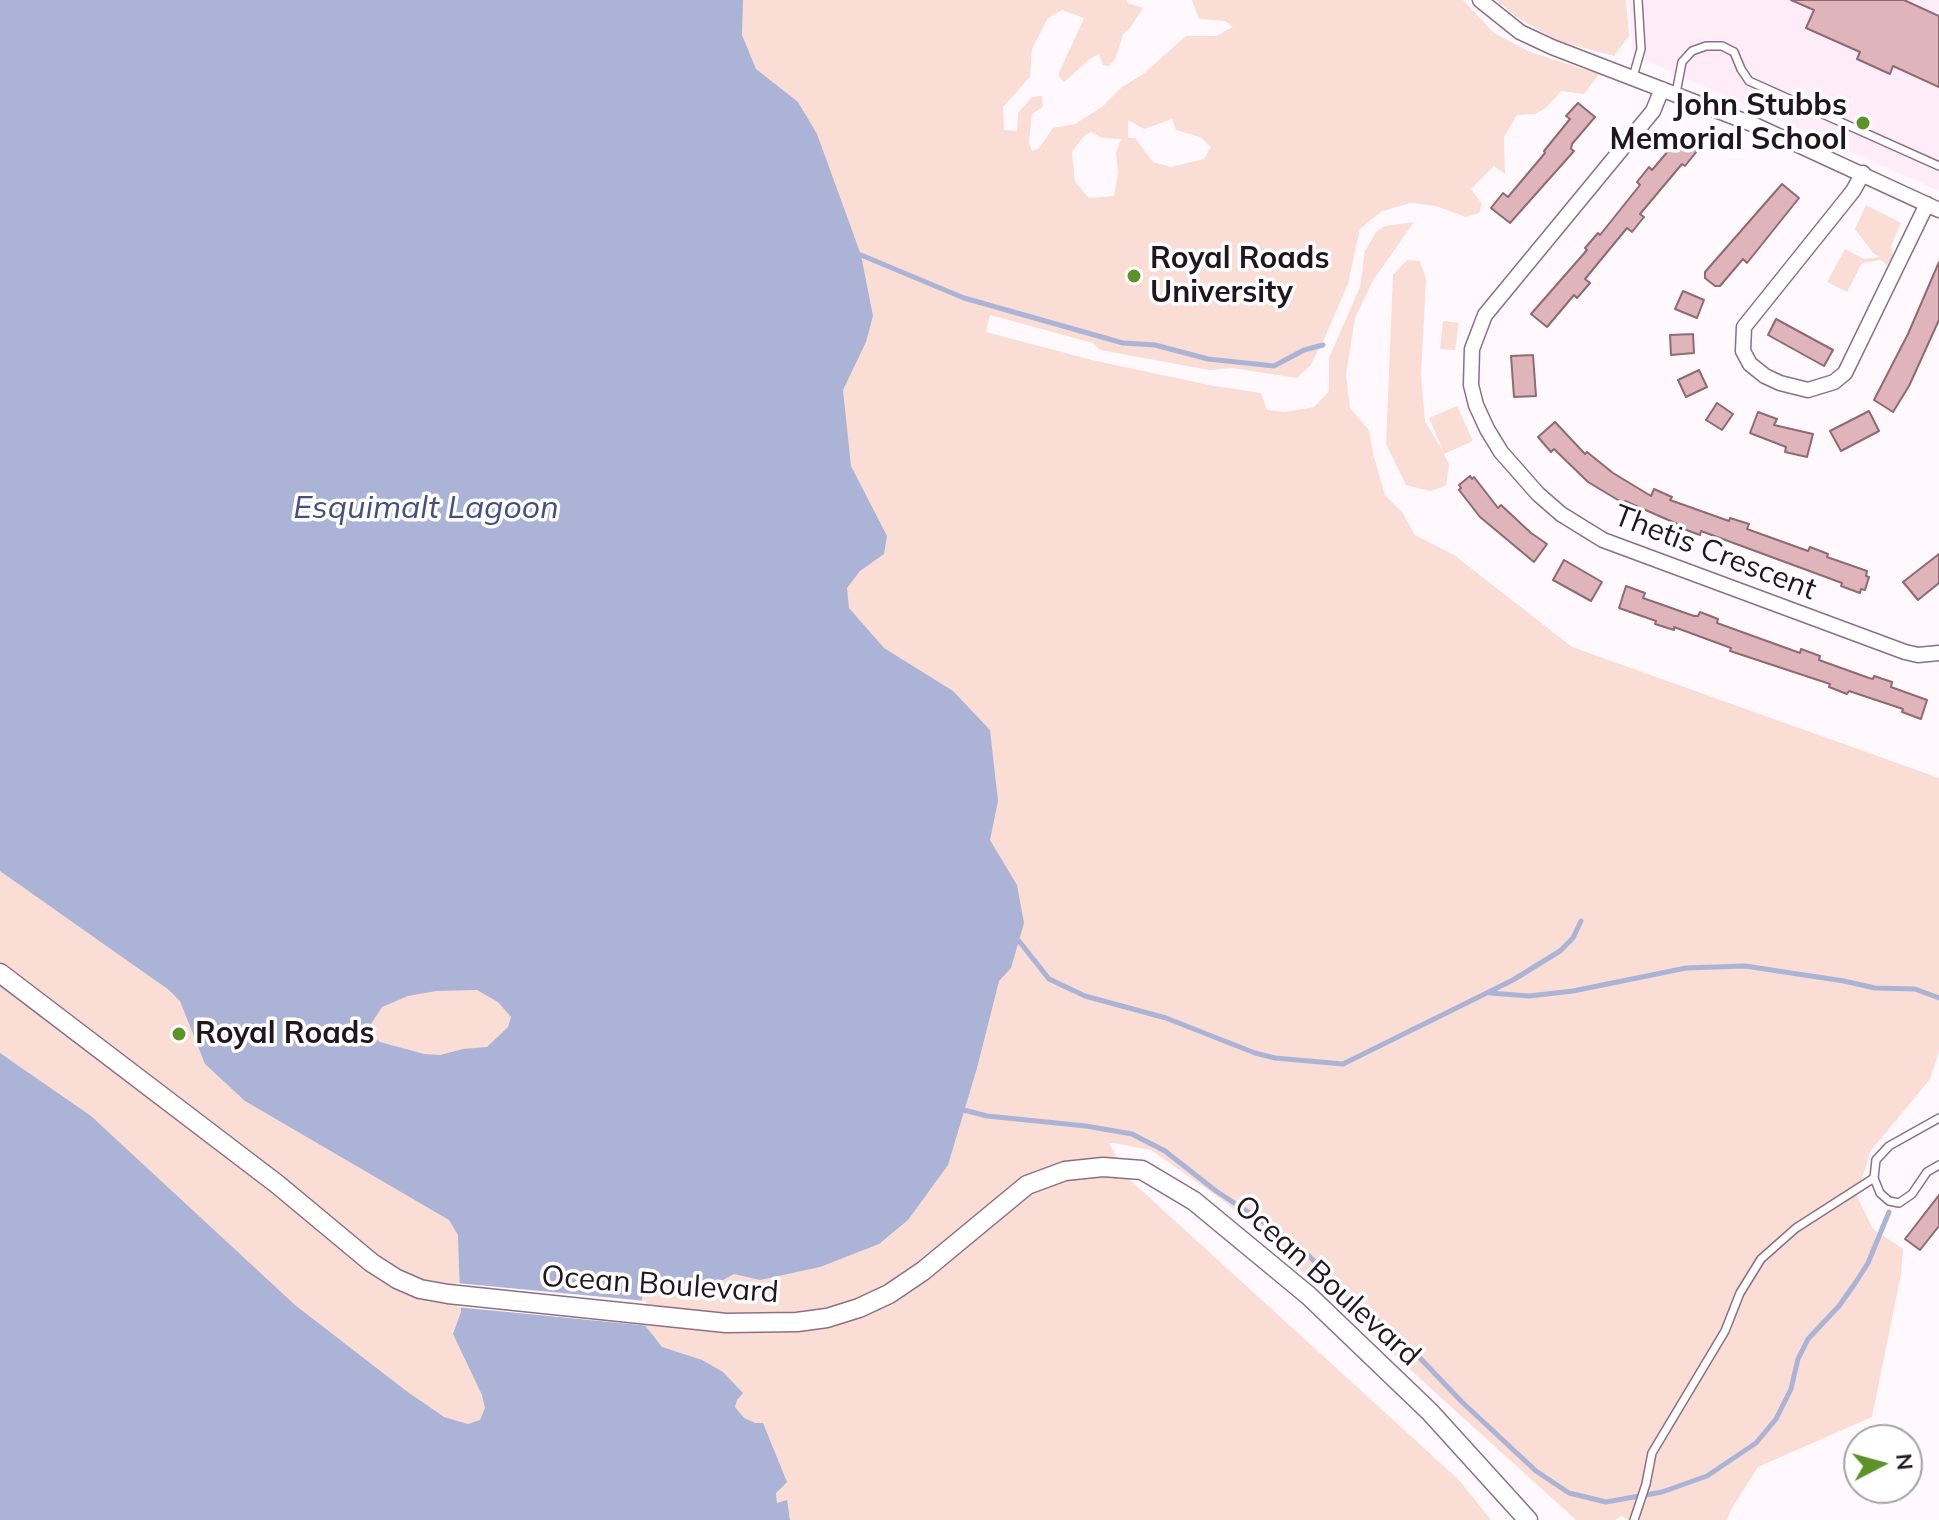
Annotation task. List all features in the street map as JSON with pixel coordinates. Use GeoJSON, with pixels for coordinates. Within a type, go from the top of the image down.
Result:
{"type":"FeatureCollection","features":[{"type":"Feature","properties":{"kind":"street"},"geometry":{"type":"LineString","coordinates":[[1480,0],[1520,32],[1757,126],[1863,173],[1933,207],[1845,373],[1821,388],[1808,390],[1780,383],[1750,364],[1743,351],[1744,327],[1853,191],[1863,173]]}},
{"type":"Feature","properties":{"kind":"street","name":"Thetis Crescent"},"geometry":{"type":"LineString","coordinates":[[1669,91],[1485,315],[1472,349],[1471,385],[1487,429],[1501,452],[1538,494],[1561,514],[1603,540],[1905,652],[1918,655],[1939,653]]}},
{"type":"Feature","properties":{"kind":"street","name":"Ocean Boulevard"},"geometry":{"type":"LineString","coordinates":[[0,973],[277,1184],[372,1263],[420,1289],[448,1294],[652,1316],[764,1324],[827,1318],[889,1294],[923,1271],[1027,1185],[1065,1171],[1103,1167],[1142,1170],[1194,1201],[1309,1296],[1430,1412],[1528,1520]]}},
{"type":"Feature","properties":{"kind":"lane"},"geometry":{"type":"LineString","coordinates":[[1633,77],[1641,49],[1638,0]]}},
{"type":"Feature","properties":{"kind":"lane"},"geometry":{"type":"LineString","coordinates":[[1669,91],[1682,62],[1692,51],[1706,46],[1722,46],[1734,52],[1749,81],[1939,166]]}},
{"type":"Feature","properties":{"kind":"lane"},"geometry":{"type":"LineString","coordinates":[[1939,1118],[1889,1146],[1876,1160],[1874,1178],[1880,1193],[1889,1201],[1899,1203],[1912,1194],[1927,1172],[1939,1165]]}},
{"type":"Feature","properties":{"kind":"lane"},"geometry":{"type":"LineString","coordinates":[[1634,1520],[1652,1453],[1725,1331],[1740,1293],[1761,1259],[1796,1228],[1874,1178]]}},
{"type":"Feature","properties":{"kind":"shaded area"},"geometry":{"type":"Polygon","coordinates":[[[0,0],[1127,0],[1143,8],[1123,34],[1116,58],[1109,66],[1103,65],[1099,54],[1064,82],[1058,75],[1084,18],[1062,10],[1048,18],[1032,49],[1030,77],[1003,107],[1004,130],[1017,131],[1018,113],[1032,97],[1042,96],[1043,107],[1032,114],[1029,143],[1032,151],[1039,148],[1053,128],[1075,124],[1102,107],[1186,36],[1216,36],[1233,27],[1225,21],[1199,19],[1192,0],[1463,0],[1494,33],[1530,52],[1599,74],[1584,94],[1561,91],[1546,108],[1535,114],[1517,115],[1504,137],[1505,174],[1494,166],[1471,189],[1482,204],[1479,213],[1466,217],[1436,206],[1411,203],[1382,211],[1360,229],[1348,284],[1310,366],[1297,378],[1232,368],[1209,370],[1100,350],[1093,343],[990,315],[986,332],[1096,361],[1261,393],[1267,410],[1285,412],[1314,407],[1329,391],[1329,358],[1360,287],[1365,251],[1376,232],[1385,226],[1414,222],[1374,279],[1355,318],[1346,375],[1350,408],[1369,430],[1385,495],[1402,512],[1415,535],[1454,555],[1572,647],[1939,778],[1939,1052],[1930,1079],[1870,1152],[1857,1196],[1873,1229],[1903,1249],[1901,1274],[1872,1417],[1856,1424],[1843,1424],[1843,1430],[1758,1467],[1727,1520],[1628,1520],[1622,1516],[1615,1520],[1576,1520],[1224,1201],[1151,1150],[1109,1143],[1128,1178],[1459,1480],[1491,1520],[790,1520],[790,1516],[777,1503],[776,1493],[443,1506],[0,1286],[0,0]],[[1172,119],[1144,129],[1128,120],[1128,138],[1135,138],[1153,162],[1171,167],[1204,159],[1211,147],[1200,137],[1176,130],[1172,119]],[[1091,132],[1072,152],[1075,182],[1089,198],[1114,196],[1118,172],[1116,153],[1121,139],[1102,138],[1091,132]]]}},
{"type":"Feature","properties":{"kind":"shaded area"},"geometry":{"type":"Polygon","coordinates":[[[1496,0],[1626,0],[1629,36],[1614,56],[1558,41],[1515,16],[1496,0]]]}},
{"type":"Feature","properties":{"kind":"shaded area","name":"John Stubbs Memorial School"},"geometry":{"type":"Polygon","coordinates":[[[1629,0],[1939,0],[1939,191],[1633,55],[1629,0]]]}},
{"type":"Feature","properties":{"kind":"shaded area"},"geometry":{"type":"Polygon","coordinates":[[[1866,205],[1901,223],[1891,246],[1893,255],[1887,265],[1881,260],[1862,263],[1847,292],[1827,282],[1845,249],[1864,259],[1880,257],[1873,253],[1855,229],[1866,205]]]}},
{"type":"Feature","properties":{"kind":"shaded area"},"geometry":{"type":"Polygon","coordinates":[[[1407,260],[1420,261],[1426,279],[1421,375],[1425,421],[1444,453],[1429,418],[1457,406],[1473,441],[1444,454],[1449,464],[1446,486],[1430,491],[1406,485],[1386,444],[1393,275],[1407,260]]]}},
{"type":"Feature","properties":{"kind":"shaded area"},"geometry":{"type":"Polygon","coordinates":[[[1443,321],[1459,323],[1455,350],[1440,349],[1443,321]]]}},
{"type":"Feature","properties":{"kind":"water","name":"Esquimalt Lagoon"},"geometry":{"type":"Polygon","coordinates":[[[0,0],[743,0],[742,35],[756,69],[798,102],[817,134],[861,255],[873,316],[866,342],[843,390],[851,466],[887,536],[884,554],[860,571],[847,588],[849,608],[884,648],[953,691],[990,730],[998,801],[990,840],[1017,885],[1024,923],[1011,968],[999,981],[948,1165],[908,1220],[879,1244],[820,1267],[760,1280],[734,1274],[710,1287],[660,1280],[643,1289],[640,1319],[662,1347],[702,1360],[723,1372],[743,1393],[735,1407],[744,1418],[763,1423],[787,1482],[776,1493],[777,1503],[787,1500],[790,1520],[0,1520],[0,1053],[91,1116],[295,1305],[405,1390],[444,1417],[468,1424],[480,1420],[485,1408],[482,1395],[453,1334],[461,1312],[458,1235],[449,1220],[245,1101],[205,1064],[180,1001],[169,990],[0,871],[0,0]],[[477,990],[436,991],[408,996],[382,1007],[371,1024],[372,1036],[380,1042],[424,1054],[440,1055],[487,1047],[508,1027],[511,1017],[498,1002],[477,990]]]}},
{"type":"Feature","properties":{"kind":"pier"},"geometry":{"type":"Polygon","coordinates":[[[456,1283],[646,1301],[644,1318],[651,1326],[457,1307],[456,1283]]]}},
{"type":"Feature","properties":{"kind":"building"},"geometry":{"type":"Polygon","coordinates":[[[1791,0],[1904,0],[1939,16],[1939,87],[1893,66],[1890,74],[1857,59],[1860,52],[1806,28],[1814,10],[1791,0]]]}},
{"type":"Feature","properties":{"kind":"building"},"geometry":{"type":"Polygon","coordinates":[[[1578,103],[1595,117],[1572,144],[1574,151],[1510,223],[1491,208],[1503,193],[1508,197],[1545,153],[1570,119],[1566,116],[1578,103]]]}},
{"type":"Feature","properties":{"kind":"building"},"geometry":{"type":"Polygon","coordinates":[[[1680,137],[1697,151],[1685,166],[1682,164],[1640,214],[1644,217],[1632,232],[1627,228],[1585,279],[1590,283],[1577,298],[1574,295],[1547,327],[1531,314],[1598,233],[1600,235],[1640,185],[1637,182],[1649,167],[1652,170],[1680,137]]]}},
{"type":"Feature","properties":{"kind":"building"},"geometry":{"type":"Polygon","coordinates":[[[1782,184],[1799,198],[1747,263],[1743,259],[1720,286],[1715,286],[1705,278],[1705,272],[1782,184]]]}},
{"type":"Feature","properties":{"kind":"building"},"geometry":{"type":"Polygon","coordinates":[[[1939,262],[1939,320],[1909,386],[1893,412],[1874,400],[1908,334],[1939,262]]]}},
{"type":"Feature","properties":{"kind":"building"},"geometry":{"type":"Polygon","coordinates":[[[1683,291],[1704,300],[1697,318],[1675,309],[1683,291]]]}},
{"type":"Feature","properties":{"kind":"building"},"geometry":{"type":"Polygon","coordinates":[[[1776,319],[1833,350],[1824,366],[1768,335],[1776,319]]]}},
{"type":"Feature","properties":{"kind":"building"},"geometry":{"type":"Polygon","coordinates":[[[1693,334],[1694,353],[1671,355],[1670,335],[1693,334]]]}},
{"type":"Feature","properties":{"kind":"building"},"geometry":{"type":"Polygon","coordinates":[[[1533,355],[1536,396],[1514,397],[1511,356],[1533,355]]]}},
{"type":"Feature","properties":{"kind":"building"},"geometry":{"type":"Polygon","coordinates":[[[1699,370],[1707,387],[1686,397],[1678,380],[1699,370]]]}},
{"type":"Feature","properties":{"kind":"building"},"geometry":{"type":"Polygon","coordinates":[[[1717,403],[1733,414],[1722,430],[1706,420],[1717,403]]]}},
{"type":"Feature","properties":{"kind":"building"},"geometry":{"type":"Polygon","coordinates":[[[1869,411],[1879,431],[1841,451],[1830,431],[1869,411]]]}},
{"type":"Feature","properties":{"kind":"building"},"geometry":{"type":"Polygon","coordinates":[[[1758,412],[1777,419],[1774,425],[1813,434],[1807,457],[1785,452],[1786,447],[1750,433],[1758,412]]]}},
{"type":"Feature","properties":{"kind":"building"},"geometry":{"type":"Polygon","coordinates":[[[1555,422],[1585,454],[1587,452],[1613,473],[1651,496],[1654,489],[1672,497],[1670,500],[1729,521],[1730,518],[1749,524],[1747,529],[1808,551],[1810,547],[1828,554],[1827,557],[1867,571],[1866,576],[1869,577],[1865,590],[1861,589],[1860,593],[1841,586],[1842,583],[1701,531],[1700,535],[1625,501],[1623,503],[1588,482],[1554,449],[1551,452],[1538,437],[1555,422]]]}},
{"type":"Feature","properties":{"kind":"building"},"geometry":{"type":"Polygon","coordinates":[[[1470,476],[1498,508],[1501,505],[1547,544],[1534,562],[1480,517],[1459,490],[1459,485],[1470,476]]]}},
{"type":"Feature","properties":{"kind":"building"},"geometry":{"type":"Polygon","coordinates":[[[1939,554],[1939,583],[1918,600],[1903,582],[1939,554]]]}},
{"type":"Feature","properties":{"kind":"building"},"geometry":{"type":"Polygon","coordinates":[[[1564,560],[1602,582],[1591,601],[1553,580],[1564,560]]]}},
{"type":"Feature","properties":{"kind":"building"},"geometry":{"type":"Polygon","coordinates":[[[1626,586],[1645,593],[1643,598],[1694,616],[1700,612],[1718,619],[1717,623],[1800,653],[1801,649],[1820,656],[1819,660],[1869,678],[1873,679],[1874,676],[1892,682],[1891,687],[1927,700],[1921,719],[1902,712],[1903,709],[1849,691],[1847,694],[1829,687],[1830,684],[1730,651],[1731,648],[1674,627],[1674,630],[1655,624],[1656,621],[1619,608],[1626,586]]]}},
{"type":"Feature","properties":{"kind":"building"},"geometry":{"type":"Polygon","coordinates":[[[1939,1195],[1939,1226],[1920,1250],[1905,1239],[1939,1195]]]}},
{"type":"Feature","properties":{"kind":"waterway"},"geometry":{"type":"LineString","coordinates":[[861,255],[964,298],[1123,343],[1155,345],[1208,359],[1274,366],[1304,350],[1323,345]]}},
{"type":"Feature","properties":{"kind":"waterway"},"geometry":{"type":"LineString","coordinates":[[1019,941],[1049,979],[1085,996],[1166,1018],[1255,1053],[1275,1058],[1343,1064],[1513,980],[1560,951],[1573,938],[1581,921]]}},
{"type":"Feature","properties":{"kind":"waterway"},"geometry":{"type":"LineString","coordinates":[[1490,993],[1529,996],[1573,991],[1686,968],[1745,966],[1875,988],[1915,989],[1939,998]]}},
{"type":"Feature","properties":{"kind":"waterway"},"geometry":{"type":"LineString","coordinates":[[964,1110],[987,1116],[1132,1134],[1165,1151],[1216,1191],[1298,1245],[1536,1471],[1569,1493],[1606,1502],[1662,1492],[1707,1476],[1756,1443],[1776,1419],[1791,1389],[1798,1359],[1808,1339],[1839,1306],[1868,1263],[1889,1212]]}},
{"type":"Feature","properties":{"kind":"place","name":"John Stubbs Memorial School"},"geometry":{"type":"Point","coordinates":[1863,123]}},
{"type":"Feature","properties":{"kind":"place","name":"Royal Roads University"},"geometry":{"type":"Point","coordinates":[1134,276]}},
{"type":"Feature","properties":{"kind":"place","name":"Royal Roads"},"geometry":{"type":"Point","coordinates":[179,1034]}}]}
